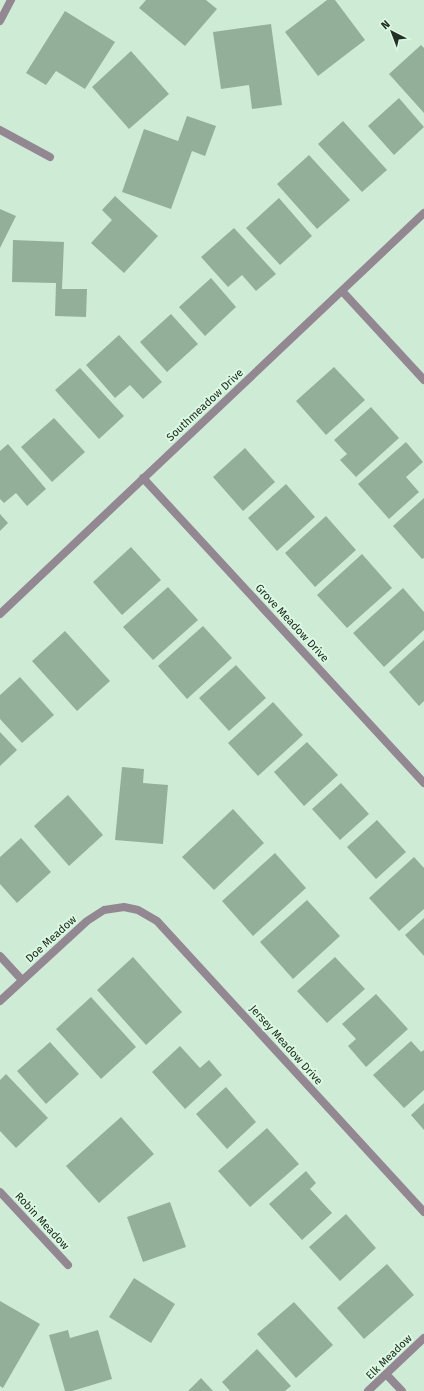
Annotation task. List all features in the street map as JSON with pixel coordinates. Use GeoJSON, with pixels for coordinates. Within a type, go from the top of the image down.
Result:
{"type":"FeatureCollection","features":[{"type":"Feature","properties":{"kind":"street"},"geometry":{"type":"LineString","coordinates":[[0,20],[11,0]]}},
{"type":"Feature","properties":{"kind":"street"},"geometry":{"type":"LineString","coordinates":[[0,130],[50,157]]}},
{"type":"Feature","properties":{"kind":"street","name":"Southmeadow Drive"},"geometry":{"type":"LineString","coordinates":[[0,614],[424,213]]}},
{"type":"Feature","properties":{"kind":"street"},"geometry":{"type":"LineString","coordinates":[[342,291],[424,380]]}},
{"type":"Feature","properties":{"kind":"street","name":"Grove Meadow Drive"},"geometry":{"type":"LineString","coordinates":[[143,478],[424,784]]}},
{"type":"Feature","properties":{"kind":"street","name":"Doe Meadow"},"geometry":{"type":"LineString","coordinates":[[0,1001],[87,921],[104,910],[124,907]]}},
{"type":"Feature","properties":{"kind":"street","name":"Jersey Meadow Drive"},"geometry":{"type":"LineString","coordinates":[[124,907],[138,910],[157,921],[424,1212]]}},
{"type":"Feature","properties":{"kind":"street"},"geometry":{"type":"LineString","coordinates":[[0,956],[22,980]]}},
{"type":"Feature","properties":{"kind":"street","name":"Robin Meadow"},"geometry":{"type":"LineString","coordinates":[[0,1192],[68,1265]]}},
{"type":"Feature","properties":{"kind":"street","name":"Elk Meadow"},"geometry":{"type":"LineString","coordinates":[[368,1391],[424,1338]]}},
{"type":"Feature","properties":{"kind":"street"},"geometry":{"type":"LineString","coordinates":[[386,1374],[402,1391]]}},
{"type":"Feature","properties":{"kind":"building"},"geometry":{"type":"Polygon","coordinates":[[[146,0],[206,0],[217,9],[185,46],[139,8],[146,0]]]}},
{"type":"Feature","properties":{"kind":"building"},"geometry":{"type":"Polygon","coordinates":[[[327,0],[335,0],[365,40],[318,76],[285,32],[327,0]]]}},
{"type":"Feature","properties":{"kind":"building"},"geometry":{"type":"Polygon","coordinates":[[[65,11],[115,42],[85,89],[56,71],[46,85],[26,73],[65,11]]]}},
{"type":"Feature","properties":{"kind":"building"},"geometry":{"type":"Polygon","coordinates":[[[271,24],[282,105],[252,109],[249,85],[221,89],[213,32],[271,24]]]}},
{"type":"Feature","properties":{"kind":"building"},"geometry":{"type":"Polygon","coordinates":[[[421,45],[424,48],[424,113],[389,74],[421,45]]]}},
{"type":"Feature","properties":{"kind":"building"},"geometry":{"type":"Polygon","coordinates":[[[131,51],[169,94],[129,129],[92,87],[131,51]]]}},
{"type":"Feature","properties":{"kind":"building"},"geometry":{"type":"Polygon","coordinates":[[[399,98],[424,127],[394,155],[368,126],[399,98]]]}},
{"type":"Feature","properties":{"kind":"building"},"geometry":{"type":"Polygon","coordinates":[[[187,116],[216,126],[205,156],[192,151],[171,209],[122,192],[144,129],[178,141],[187,116]]]}},
{"type":"Feature","properties":{"kind":"building"},"geometry":{"type":"Polygon","coordinates":[[[343,121],[387,170],[362,192],[318,144],[343,121]]]}},
{"type":"Feature","properties":{"kind":"building"},"geometry":{"type":"Polygon","coordinates":[[[309,155],[350,200],[317,229],[277,184],[309,155]]]}},
{"type":"Feature","properties":{"kind":"building"},"geometry":{"type":"Polygon","coordinates":[[[115,196],[158,236],[124,273],[91,243],[112,220],[102,210],[115,196]]]}},
{"type":"Feature","properties":{"kind":"building"},"geometry":{"type":"Polygon","coordinates":[[[279,198],[312,236],[280,265],[246,228],[279,198]]]}},
{"type":"Feature","properties":{"kind":"building"},"geometry":{"type":"Polygon","coordinates":[[[0,209],[16,216],[0,248],[0,209]]]}},
{"type":"Feature","properties":{"kind":"building"},"geometry":{"type":"Polygon","coordinates":[[[234,228],[276,274],[256,291],[242,275],[228,287],[201,257],[234,228]]]}},
{"type":"Feature","properties":{"kind":"building"},"geometry":{"type":"Polygon","coordinates":[[[13,240],[64,242],[62,289],[87,289],[86,317],[55,316],[56,283],[12,282],[13,240]]]}},
{"type":"Feature","properties":{"kind":"building"},"geometry":{"type":"Polygon","coordinates":[[[211,278],[236,307],[205,336],[179,307],[211,278]]]}},
{"type":"Feature","properties":{"kind":"building"},"geometry":{"type":"Polygon","coordinates":[[[171,314],[198,344],[167,372],[140,342],[171,314]]]}},
{"type":"Feature","properties":{"kind":"building"},"geometry":{"type":"Polygon","coordinates":[[[119,335],[162,382],[143,399],[130,385],[115,398],[86,365],[119,335]]]}},
{"type":"Feature","properties":{"kind":"building"},"geometry":{"type":"Polygon","coordinates":[[[334,367],[365,400],[326,435],[296,401],[334,367]]]}},
{"type":"Feature","properties":{"kind":"building"},"geometry":{"type":"Polygon","coordinates":[[[80,368],[124,416],[99,439],[55,390],[80,368]]]}},
{"type":"Feature","properties":{"kind":"building"},"geometry":{"type":"Polygon","coordinates":[[[371,407],[399,438],[356,477],[340,460],[347,454],[334,440],[371,407]]]}},
{"type":"Feature","properties":{"kind":"building"},"geometry":{"type":"Polygon","coordinates":[[[54,418],[85,452],[52,482],[21,447],[54,418]]]}},
{"type":"Feature","properties":{"kind":"building"},"geometry":{"type":"Polygon","coordinates":[[[406,442],[423,462],[406,477],[419,492],[389,519],[358,484],[406,442]]]}},
{"type":"Feature","properties":{"kind":"building"},"geometry":{"type":"Polygon","coordinates":[[[8,444],[46,489],[27,506],[16,493],[4,503],[0,499],[0,451],[8,444]]]}},
{"type":"Feature","properties":{"kind":"building"},"geometry":{"type":"Polygon","coordinates":[[[245,448],[275,482],[243,511],[213,477],[245,448]]]}},
{"type":"Feature","properties":{"kind":"building"},"geometry":{"type":"Polygon","coordinates":[[[286,484],[315,517],[277,551],[248,518],[286,484]]]}},
{"type":"Feature","properties":{"kind":"building"},"geometry":{"type":"Polygon","coordinates":[[[424,498],[424,558],[422,559],[393,526],[424,498]]]}},
{"type":"Feature","properties":{"kind":"building"},"geometry":{"type":"Polygon","coordinates":[[[0,514],[8,523],[0,531],[0,514]]]}},
{"type":"Feature","properties":{"kind":"building"},"geometry":{"type":"Polygon","coordinates":[[[326,516],[356,550],[315,587],[285,553],[326,516]]]}},
{"type":"Feature","properties":{"kind":"building"},"geometry":{"type":"Polygon","coordinates":[[[131,547],[161,580],[122,615],[93,582],[131,547]]]}},
{"type":"Feature","properties":{"kind":"building"},"geometry":{"type":"Polygon","coordinates":[[[362,554],[392,588],[347,628],[317,595],[362,554]]]}},
{"type":"Feature","properties":{"kind":"building"},"geometry":{"type":"Polygon","coordinates":[[[168,587],[198,620],[153,660],[123,627],[168,587]]]}},
{"type":"Feature","properties":{"kind":"building"},"geometry":{"type":"Polygon","coordinates":[[[403,588],[424,612],[424,630],[384,667],[353,633],[403,588]]]}},
{"type":"Feature","properties":{"kind":"building"},"geometry":{"type":"Polygon","coordinates":[[[203,626],[232,658],[187,699],[158,666],[203,626]]]}},
{"type":"Feature","properties":{"kind":"building"},"geometry":{"type":"Polygon","coordinates":[[[65,631],[110,681],[77,711],[32,661],[65,631]]]}},
{"type":"Feature","properties":{"kind":"building"},"geometry":{"type":"Polygon","coordinates":[[[424,640],[424,701],[419,706],[389,672],[424,640]]]}},
{"type":"Feature","properties":{"kind":"building"},"geometry":{"type":"Polygon","coordinates":[[[236,665],[266,698],[229,731],[199,698],[236,665]]]}},
{"type":"Feature","properties":{"kind":"building"},"geometry":{"type":"Polygon","coordinates":[[[20,677],[54,715],[22,743],[0,719],[0,695],[20,677]]]}},
{"type":"Feature","properties":{"kind":"building"},"geometry":{"type":"Polygon","coordinates":[[[273,702],[303,735],[258,776],[228,743],[273,702]]]}},
{"type":"Feature","properties":{"kind":"building"},"geometry":{"type":"Polygon","coordinates":[[[0,732],[17,750],[0,766],[0,732]]]}},
{"type":"Feature","properties":{"kind":"building"},"geometry":{"type":"Polygon","coordinates":[[[307,742],[338,775],[304,806],[274,772],[307,742]]]}},
{"type":"Feature","properties":{"kind":"building"},"geometry":{"type":"Polygon","coordinates":[[[122,767],[144,769],[143,783],[168,785],[163,844],[115,840],[122,767]]]}},
{"type":"Feature","properties":{"kind":"building"},"geometry":{"type":"Polygon","coordinates":[[[341,783],[369,814],[340,840],[312,809],[341,783]]]}},
{"type":"Feature","properties":{"kind":"building"},"geometry":{"type":"Polygon","coordinates":[[[68,795],[103,835],[69,866],[34,826],[68,795]]]}},
{"type":"Feature","properties":{"kind":"building"},"geometry":{"type":"Polygon","coordinates":[[[233,809],[264,843],[214,890],[182,857],[233,809]]]}},
{"type":"Feature","properties":{"kind":"building"},"geometry":{"type":"Polygon","coordinates":[[[377,820],[406,852],[376,879],[347,847],[377,820]]]}},
{"type":"Feature","properties":{"kind":"building"},"geometry":{"type":"Polygon","coordinates":[[[21,838],[51,872],[17,903],[0,884],[0,857],[21,838]]]}},
{"type":"Feature","properties":{"kind":"building"},"geometry":{"type":"Polygon","coordinates":[[[275,853],[306,888],[253,936],[222,901],[275,853]]]}},
{"type":"Feature","properties":{"kind":"building"},"geometry":{"type":"Polygon","coordinates":[[[414,857],[424,868],[424,909],[399,931],[369,898],[414,857]]]}},
{"type":"Feature","properties":{"kind":"building"},"geometry":{"type":"Polygon","coordinates":[[[307,900],[340,936],[293,979],[260,942],[307,900]]]}},
{"type":"Feature","properties":{"kind":"building"},"geometry":{"type":"Polygon","coordinates":[[[424,918],[424,956],[405,935],[424,918]]]}},
{"type":"Feature","properties":{"kind":"building"},"geometry":{"type":"Polygon","coordinates":[[[133,957],[182,1012],[146,1045],[97,990],[133,957]]]}},
{"type":"Feature","properties":{"kind":"building"},"geometry":{"type":"Polygon","coordinates":[[[335,957],[365,989],[327,1023],[297,991],[335,957]]]}},
{"type":"Feature","properties":{"kind":"building"},"geometry":{"type":"Polygon","coordinates":[[[376,994],[408,1029],[366,1067],[348,1046],[356,1039],[342,1024],[376,994]]]}},
{"type":"Feature","properties":{"kind":"building"},"geometry":{"type":"Polygon","coordinates":[[[91,997],[136,1047],[101,1079],[56,1029],[91,997]]]}},
{"type":"Feature","properties":{"kind":"building"},"geometry":{"type":"Polygon","coordinates":[[[411,1041],[421,1052],[424,1050],[424,1090],[404,1108],[373,1075],[411,1041]]]}},
{"type":"Feature","properties":{"kind":"building"},"geometry":{"type":"Polygon","coordinates":[[[50,1042],[79,1074],[46,1104],[17,1071],[50,1042]]]}},
{"type":"Feature","properties":{"kind":"building"},"geometry":{"type":"Polygon","coordinates":[[[180,1046],[200,1068],[209,1060],[222,1075],[185,1109],[152,1072],[180,1046]]]}},
{"type":"Feature","properties":{"kind":"building"},"geometry":{"type":"Polygon","coordinates":[[[6,1074],[48,1118],[16,1148],[0,1131],[0,1080],[6,1074]]]}},
{"type":"Feature","properties":{"kind":"building"},"geometry":{"type":"Polygon","coordinates":[[[226,1087],[256,1122],[227,1149],[196,1114],[226,1087]]]}},
{"type":"Feature","properties":{"kind":"building"},"geometry":{"type":"Polygon","coordinates":[[[424,1103],[424,1130],[411,1115],[424,1103]]]}},
{"type":"Feature","properties":{"kind":"building"},"geometry":{"type":"Polygon","coordinates":[[[121,1117],[154,1154],[99,1203],[66,1166],[121,1117]]]}},
{"type":"Feature","properties":{"kind":"building"},"geometry":{"type":"Polygon","coordinates":[[[267,1128],[299,1164],[250,1207],[218,1171],[267,1128]]]}},
{"type":"Feature","properties":{"kind":"building"},"geometry":{"type":"Polygon","coordinates":[[[306,1171],[316,1183],[310,1189],[332,1213],[302,1240],[269,1204],[306,1171]]]}},
{"type":"Feature","properties":{"kind":"building"},"geometry":{"type":"Polygon","coordinates":[[[170,1202],[186,1247],[143,1262],[127,1217],[170,1202]]]}},
{"type":"Feature","properties":{"kind":"building"},"geometry":{"type":"Polygon","coordinates":[[[346,1214],[376,1248],[340,1281],[309,1247],[346,1214]]]}},
{"type":"Feature","properties":{"kind":"building"},"geometry":{"type":"Polygon","coordinates":[[[387,1264],[414,1295],[364,1339],[337,1308],[387,1264]]]}},
{"type":"Feature","properties":{"kind":"building"},"geometry":{"type":"Polygon","coordinates":[[[134,1278],[175,1304],[151,1343],[109,1317],[134,1278]]]}},
{"type":"Feature","properties":{"kind":"building"},"geometry":{"type":"Polygon","coordinates":[[[0,1301],[40,1324],[3,1388],[0,1386],[0,1301]]]}},
{"type":"Feature","properties":{"kind":"building"},"geometry":{"type":"Polygon","coordinates":[[[294,1302],[333,1345],[296,1378],[257,1334],[294,1302]]]}},
{"type":"Feature","properties":{"kind":"building"},"geometry":{"type":"Polygon","coordinates":[[[68,1330],[70,1338],[98,1330],[112,1379],[72,1391],[65,1391],[49,1335],[68,1330]]]}},
{"type":"Feature","properties":{"kind":"building"},"geometry":{"type":"Polygon","coordinates":[[[257,1349],[291,1386],[285,1391],[230,1391],[222,1382],[257,1349]]]}},
{"type":"Feature","properties":{"kind":"building"},"geometry":{"type":"Polygon","coordinates":[[[201,1378],[213,1391],[188,1391],[201,1378]]]}}]}
